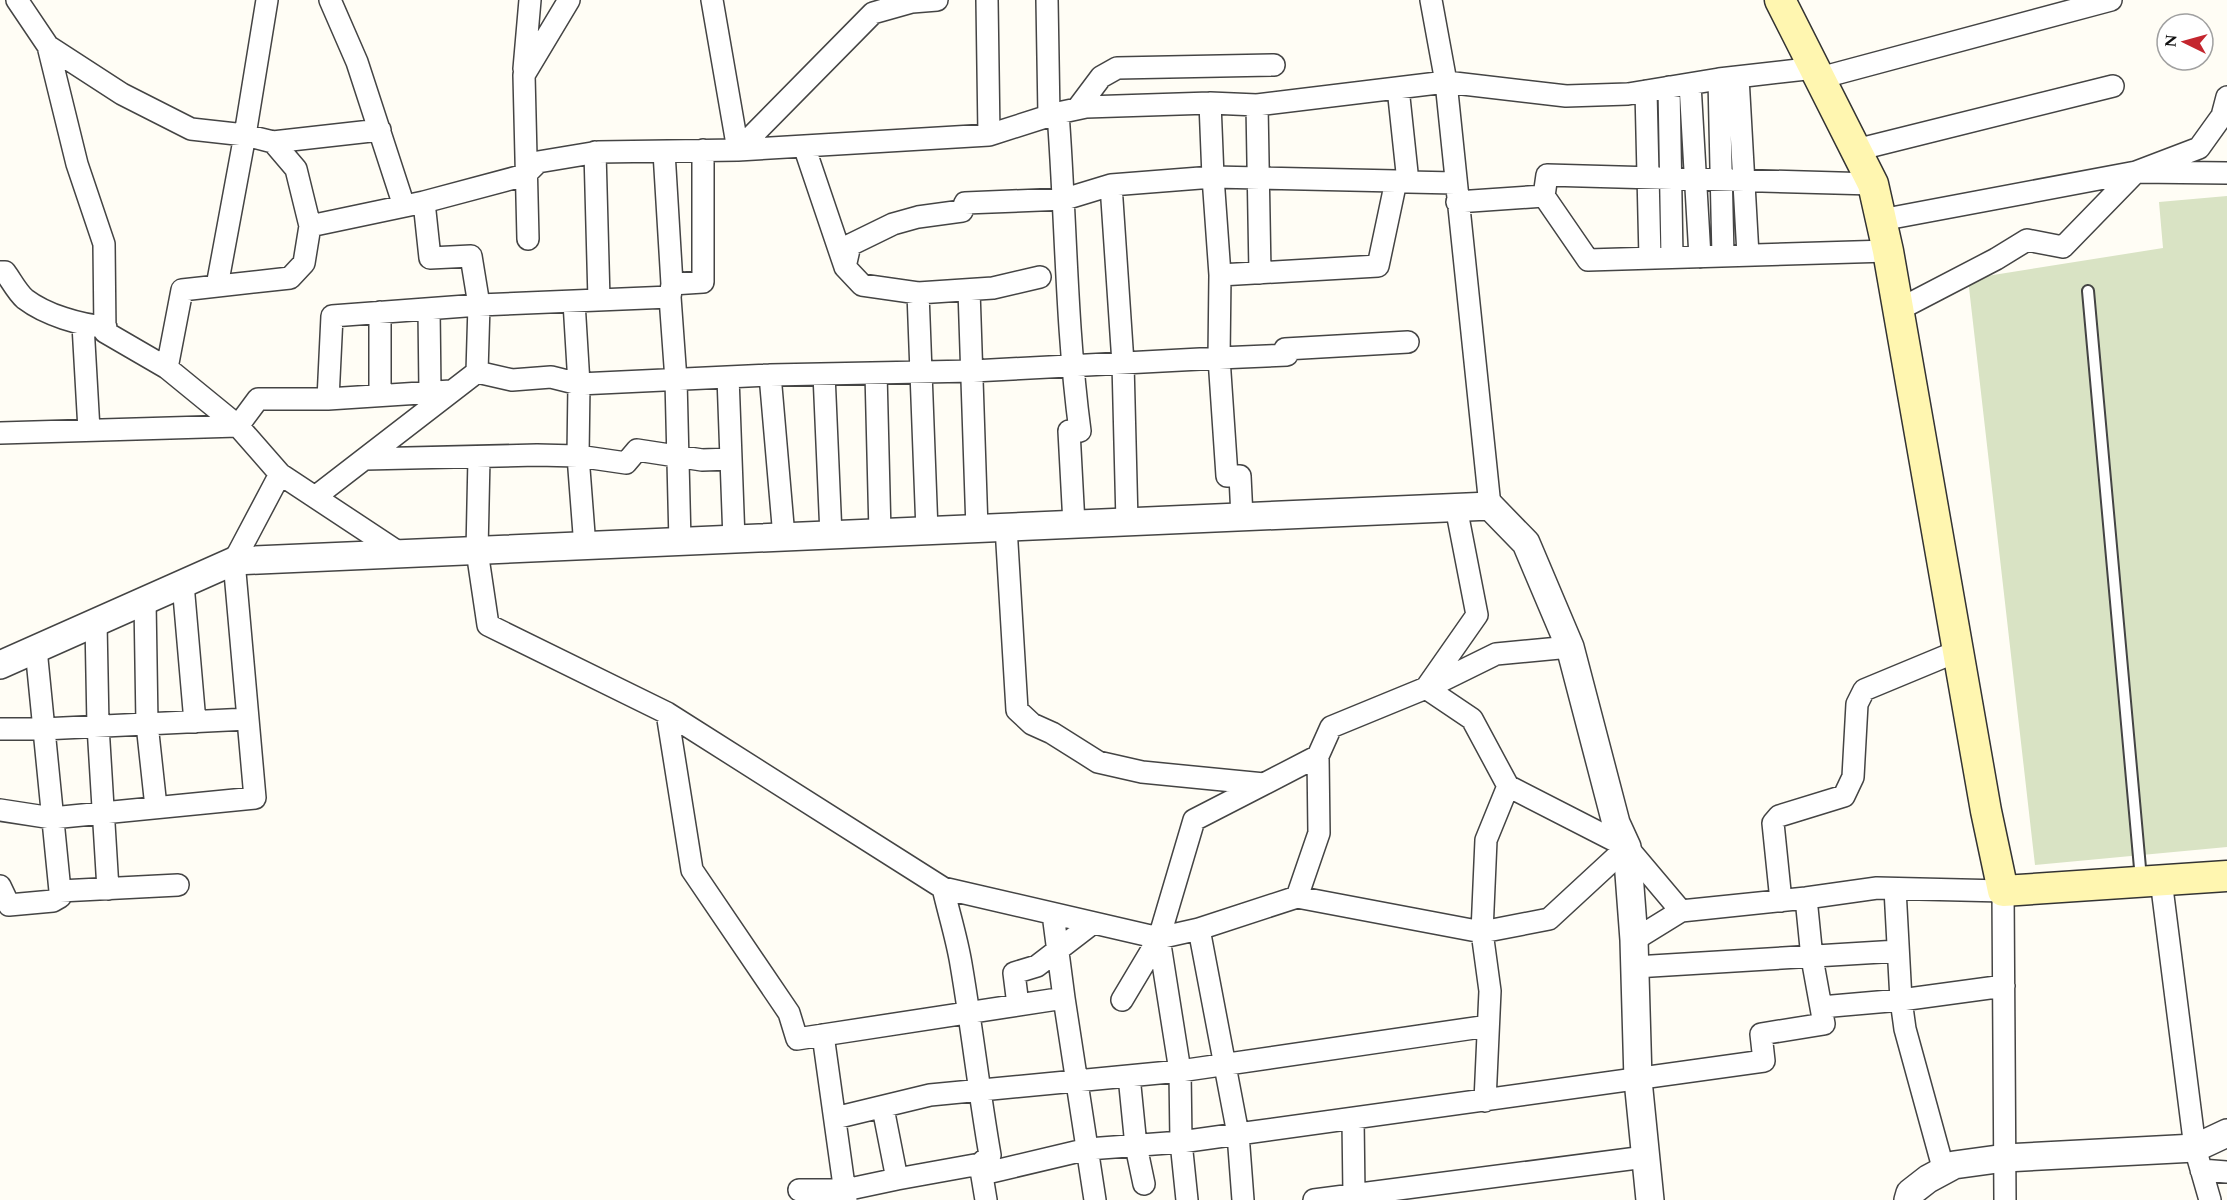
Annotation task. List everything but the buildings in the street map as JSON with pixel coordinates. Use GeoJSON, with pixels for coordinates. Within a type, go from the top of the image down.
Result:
{"type":"FeatureCollection","features":[{"type":"Feature","properties":{"kind":"main road"},"geometry":{"type":"LineString","coordinates":[[1783,0],[1873,184],[1888,252],[2002,891],[2227,876]]}},
{"type":"Feature","properties":{"kind":"street"},"geometry":{"type":"LineString","coordinates":[[17,0],[48,46],[77,164],[104,244],[105,332],[167,368],[238,426],[280,474],[401,554]]}},
{"type":"Feature","properties":{"kind":"street"},"geometry":{"type":"LineString","coordinates":[[217,286],[267,0]]}},
{"type":"Feature","properties":{"kind":"street"},"geometry":{"type":"LineString","coordinates":[[330,0],[357,62],[380,130],[414,204],[430,258],[471,256],[479,305],[477,372]]}},
{"type":"Feature","properties":{"kind":"street"},"geometry":{"type":"LineString","coordinates":[[528,239],[524,75],[530,0]]}},
{"type":"Feature","properties":{"kind":"street"},"geometry":{"type":"LineString","coordinates":[[524,75],[569,0]]}},
{"type":"Feature","properties":{"kind":"street"},"geometry":{"type":"LineString","coordinates":[[711,0],[738,150]]}},
{"type":"Feature","properties":{"kind":"street"},"geometry":{"type":"LineString","coordinates":[[738,150],[873,13],[912,2],[937,0]]}},
{"type":"Feature","properties":{"kind":"street"},"geometry":{"type":"LineString","coordinates":[[987,0],[989,135]]}},
{"type":"Feature","properties":{"kind":"street"},"geometry":{"type":"LineString","coordinates":[[1047,0],[1061,112],[1071,366],[1080,431],[1069,431],[1074,524]]}},
{"type":"Feature","properties":{"kind":"street"},"geometry":{"type":"LineString","coordinates":[[1431,0],[1446,82],[1490,506],[1526,543],[1570,647],[1616,823],[1627,847],[1681,911]]}},
{"type":"Feature","properties":{"kind":"street"},"geometry":{"type":"LineString","coordinates":[[310,226],[414,204],[525,175],[538,162],[595,152],[738,150],[989,135],[1061,112],[1210,103],[1257,105],[1446,82],[1566,96],[1628,94],[1729,78],[1817,73],[2111,0]]}},
{"type":"Feature","properties":{"kind":"street"},"geometry":{"type":"LineString","coordinates":[[48,46],[122,94],[191,129],[245,135],[273,142],[380,130]]}},
{"type":"Feature","properties":{"kind":"street"},"geometry":{"type":"LineString","coordinates":[[1061,112],[1107,71],[1117,68],[1275,65]]}},
{"type":"Feature","properties":{"kind":"street"},"geometry":{"type":"LineString","coordinates":[[1723,256],[1720,180],[1729,78]]}},
{"type":"Feature","properties":{"kind":"street"},"geometry":{"type":"LineString","coordinates":[[1729,78],[1745,180],[1748,255]]}},
{"type":"Feature","properties":{"kind":"street"},"geometry":{"type":"LineString","coordinates":[[1672,257],[1671,178],[1679,85]]}},
{"type":"Feature","properties":{"kind":"street"},"geometry":{"type":"LineString","coordinates":[[1679,85],[1696,179],[1700,256]]}},
{"type":"Feature","properties":{"kind":"street"},"geometry":{"type":"LineString","coordinates":[[1856,150],[2113,86]]}},
{"type":"Feature","properties":{"kind":"street"},"geometry":{"type":"LineString","coordinates":[[1220,275],[1378,266],[1402,182],[1398,88]]}},
{"type":"Feature","properties":{"kind":"street"},"geometry":{"type":"LineString","coordinates":[[1646,91],[1650,258]]}},
{"type":"Feature","properties":{"kind":"street"},"geometry":{"type":"LineString","coordinates":[[1881,220],[2136,172],[2199,148],[2222,116],[2227,97]]}},
{"type":"Feature","properties":{"kind":"street"},"geometry":{"type":"LineString","coordinates":[[1210,103],[1220,275],[1219,358],[1227,476],[1239,476],[1242,517]]}},
{"type":"Feature","properties":{"kind":"street"},"geometry":{"type":"LineString","coordinates":[[1257,105],[1260,273]]}},
{"type":"Feature","properties":{"kind":"street"},"geometry":{"type":"LineString","coordinates":[[167,368],[182,290],[290,278],[304,263],[310,226],[296,168],[273,142]]}},
{"type":"Feature","properties":{"kind":"street"},"geometry":{"type":"LineString","coordinates":[[804,146],[845,267],[862,285],[918,293],[993,288],[1040,277]]}},
{"type":"Feature","properties":{"kind":"street"},"geometry":{"type":"LineString","coordinates":[[328,399],[332,316],[479,305],[599,300],[671,291],[703,282],[703,150]]}},
{"type":"Feature","properties":{"kind":"street"},"geometry":{"type":"LineString","coordinates":[[595,152],[599,300]]}},
{"type":"Feature","properties":{"kind":"street"},"geometry":{"type":"LineString","coordinates":[[664,152],[676,380],[680,542]]}},
{"type":"Feature","properties":{"kind":"street"},"geometry":{"type":"LineString","coordinates":[[1898,310],[1996,259],[2027,240],[2063,247],[2136,172],[2227,173]]}},
{"type":"Feature","properties":{"kind":"street"},"geometry":{"type":"LineString","coordinates":[[1873,184],[1546,175],[1544,196],[1588,260],[1888,252]]}},
{"type":"Feature","properties":{"kind":"street"},"geometry":{"type":"LineString","coordinates":[[845,267],[850,245],[893,224],[918,217],[962,211],[965,203],[1065,199],[1111,185],[1213,177],[1257,178],[1402,182],[1456,192],[1544,196]]}},
{"type":"Feature","properties":{"kind":"street"},"geometry":{"type":"LineString","coordinates":[[1111,185],[1123,363],[1127,522]]}},
{"type":"Feature","properties":{"kind":"street"},"geometry":{"type":"LineString","coordinates":[[0,272],[5,272],[25,298],[50,312],[83,325],[105,327]]}},
{"type":"Feature","properties":{"kind":"street"},"geometry":{"type":"LineString","coordinates":[[969,290],[977,529]]}},
{"type":"Feature","properties":{"kind":"street"},"geometry":{"type":"LineString","coordinates":[[918,293],[927,531]]}},
{"type":"Feature","properties":{"kind":"street"},"geometry":{"type":"LineString","coordinates":[[574,302],[579,384],[578,456],[585,547]]}},
{"type":"Feature","properties":{"kind":"street"},"geometry":{"type":"LineString","coordinates":[[429,309],[430,392]]}},
{"type":"Feature","properties":{"kind":"street"},"geometry":{"type":"LineString","coordinates":[[380,312],[380,394]]}},
{"type":"Feature","properties":{"kind":"street"},"geometry":{"type":"LineString","coordinates":[[83,325],[89,430]]}},
{"type":"Feature","properties":{"kind":"street"},"geometry":{"type":"LineString","coordinates":[[315,497],[477,372],[512,380],[551,377],[579,384],[770,375],[973,371],[1287,355],[1286,349],[1408,342]]}},
{"type":"Feature","properties":{"kind":"street"},"geometry":{"type":"LineString","coordinates":[[876,373],[880,533]]}},
{"type":"Feature","properties":{"kind":"street"},"geometry":{"type":"LineString","coordinates":[[824,374],[831,535]]}},
{"type":"Feature","properties":{"kind":"street"},"geometry":{"type":"LineString","coordinates":[[770,375],[784,537]]}},
{"type":"Feature","properties":{"kind":"street"},"geometry":{"type":"LineString","coordinates":[[728,377],[734,540]]}},
{"type":"Feature","properties":{"kind":"street"},"geometry":{"type":"LineString","coordinates":[[238,426],[258,399],[328,399],[451,391]]}},
{"type":"Feature","properties":{"kind":"street"},"geometry":{"type":"LineString","coordinates":[[0,433],[238,426]]}},
{"type":"Feature","properties":{"kind":"street"},"geometry":{"type":"LineString","coordinates":[[365,459],[479,458],[537,454],[578,456],[627,463],[637,450],[702,460],[731,459]]}},
{"type":"Feature","properties":{"kind":"street"},"geometry":{"type":"LineString","coordinates":[[479,458],[477,550],[488,625],[667,713],[943,888],[1159,938],[1199,929],[1297,897],[1482,932],[1549,919],[1627,847]]}},
{"type":"Feature","properties":{"kind":"street"},"geometry":{"type":"LineString","coordinates":[[0,810],[52,818],[255,798],[234,561],[280,474]]}},
{"type":"Feature","properties":{"kind":"street"},"geometry":{"type":"LineString","coordinates":[[0,665],[234,561],[1490,506]]}},
{"type":"Feature","properties":{"kind":"street"},"geometry":{"type":"LineString","coordinates":[[1426,688],[1477,615],[1456,507]]}},
{"type":"Feature","properties":{"kind":"street"},"geometry":{"type":"LineString","coordinates":[[1006,527],[1017,710],[1032,724],[1052,733],[1098,762],[1142,772],[1264,784]]}},
{"type":"Feature","properties":{"kind":"street"},"geometry":{"type":"LineString","coordinates":[[183,584],[195,722]]}},
{"type":"Feature","properties":{"kind":"street"},"geometry":{"type":"LineString","coordinates":[[145,601],[147,724],[156,807]]}},
{"type":"Feature","properties":{"kind":"street"},"geometry":{"type":"LineString","coordinates":[[96,623],[98,726],[108,889]]}},
{"type":"Feature","properties":{"kind":"street"},"geometry":{"type":"LineString","coordinates":[[1297,897],[1319,833],[1318,756],[1331,727],[1426,688],[1496,654],[1570,647]]}},
{"type":"Feature","properties":{"kind":"street"},"geometry":{"type":"LineString","coordinates":[[0,886],[9,905],[53,901],[60,897],[36,649]]}},
{"type":"Feature","properties":{"kind":"street"},"geometry":{"type":"LineString","coordinates":[[1781,900],[1773,823],[1779,816],[1844,796],[1853,777],[1857,704],[1864,690],[1958,651]]}},
{"type":"Feature","properties":{"kind":"street"},"geometry":{"type":"LineString","coordinates":[[1426,688],[1472,718],[1508,786],[1627,847]]}},
{"type":"Feature","properties":{"kind":"street"},"geometry":{"type":"LineString","coordinates":[[667,713],[692,870],[789,1013],[797,1039],[1064,998]]}},
{"type":"Feature","properties":{"kind":"street"},"geometry":{"type":"LineString","coordinates":[[0,729],[248,719]]}},
{"type":"Feature","properties":{"kind":"street"},"geometry":{"type":"LineString","coordinates":[[1122,1000],[1159,938],[1194,820],[1318,756]]}},
{"type":"Feature","properties":{"kind":"street"},"geometry":{"type":"LineString","coordinates":[[1485,1101],[1490,991],[1482,932],[1486,840],[1508,786]]}},
{"type":"Feature","properties":{"kind":"street"},"geometry":{"type":"LineString","coordinates":[[1627,847],[1634,940],[1638,1080],[1650,1200]]}},
{"type":"Feature","properties":{"kind":"street"},"geometry":{"type":"LineString","coordinates":[[2151,881],[2198,1159],[2210,1200]]}},
{"type":"Feature","properties":{"kind":"street"},"geometry":{"type":"LineString","coordinates":[[60,891],[178,885]]}},
{"type":"Feature","properties":{"kind":"street"},"geometry":{"type":"LineString","coordinates":[[799,1191],[846,1195],[897,1179],[980,1164],[990,1155],[961,961],[943,888]]}},
{"type":"Feature","properties":{"kind":"street"},"geometry":{"type":"LineString","coordinates":[[1634,940],[1681,911],[1877,888],[2002,891],[2005,1200]]}},
{"type":"Feature","properties":{"kind":"street"},"geometry":{"type":"LineString","coordinates":[[1894,889],[1905,1029],[1944,1171]]}},
{"type":"Feature","properties":{"kind":"street"},"geometry":{"type":"LineString","coordinates":[[980,1164],[991,1172],[1088,1149],[1181,1142],[1764,1061],[1761,1034],[1824,1024],[1812,958],[1806,898]]}},
{"type":"Feature","properties":{"kind":"street"},"geometry":{"type":"LineString","coordinates":[[1053,914],[1095,1200]]}},
{"type":"Feature","properties":{"kind":"street"},"geometry":{"type":"LineString","coordinates":[[1018,1005],[1014,973],[1037,966],[1093,923]]}},
{"type":"Feature","properties":{"kind":"street"},"geometry":{"type":"LineString","coordinates":[[1199,929],[1238,1134],[1243,1200]]}},
{"type":"Feature","properties":{"kind":"street"},"geometry":{"type":"LineString","coordinates":[[1159,938],[1180,1071],[1181,1142],[1187,1200]]}},
{"type":"Feature","properties":{"kind":"street"},"geometry":{"type":"LineString","coordinates":[[1635,968],[1898,951]]}},
{"type":"Feature","properties":{"kind":"street"},"geometry":{"type":"LineString","coordinates":[[1821,1006],[1901,1000],[2004,986]]}},
{"type":"Feature","properties":{"kind":"street"},"geometry":{"type":"LineString","coordinates":[[835,1118],[930,1095],[1180,1071],[1488,1026]]}},
{"type":"Feature","properties":{"kind":"street"},"geometry":{"type":"LineString","coordinates":[[823,1035],[846,1195]]}},
{"type":"Feature","properties":{"kind":"street"},"geometry":{"type":"LineString","coordinates":[[1129,1076],[1136,1146],[1144,1184]]}},
{"type":"Feature","properties":{"kind":"street"},"geometry":{"type":"LineString","coordinates":[[883,1108],[897,1179]]}},
{"type":"Feature","properties":{"kind":"street"},"geometry":{"type":"LineString","coordinates":[[1353,1119],[1354,1195]]}},
{"type":"Feature","properties":{"kind":"street"},"geometry":{"type":"LineString","coordinates":[[2198,1159],[2227,1133]]}},
{"type":"Feature","properties":{"kind":"street"},"geometry":{"type":"LineString","coordinates":[[1314,1200],[1646,1157]]}},
{"type":"Feature","properties":{"kind":"street"},"geometry":{"type":"LineString","coordinates":[[1908,1200],[1910,1193],[1928,1179],[1954,1165],[2005,1158],[2198,1159],[2227,1172]]}},
{"type":"Feature","properties":{"kind":"street"},"geometry":{"type":"LineString","coordinates":[[980,1164],[986,1200]]}},
{"type":"Feature","properties":{"kind":"lane"},"geometry":{"type":"LineString","coordinates":[[2088,291],[2151,881]]}},
{"type":"Feature","properties":{"kind":"green space"},"geometry":{"type":"Polygon","coordinates":[[[2227,196],[2227,847],[2035,865],[1968,279],[2163,248],[2159,202],[2227,196]]]}}]}
